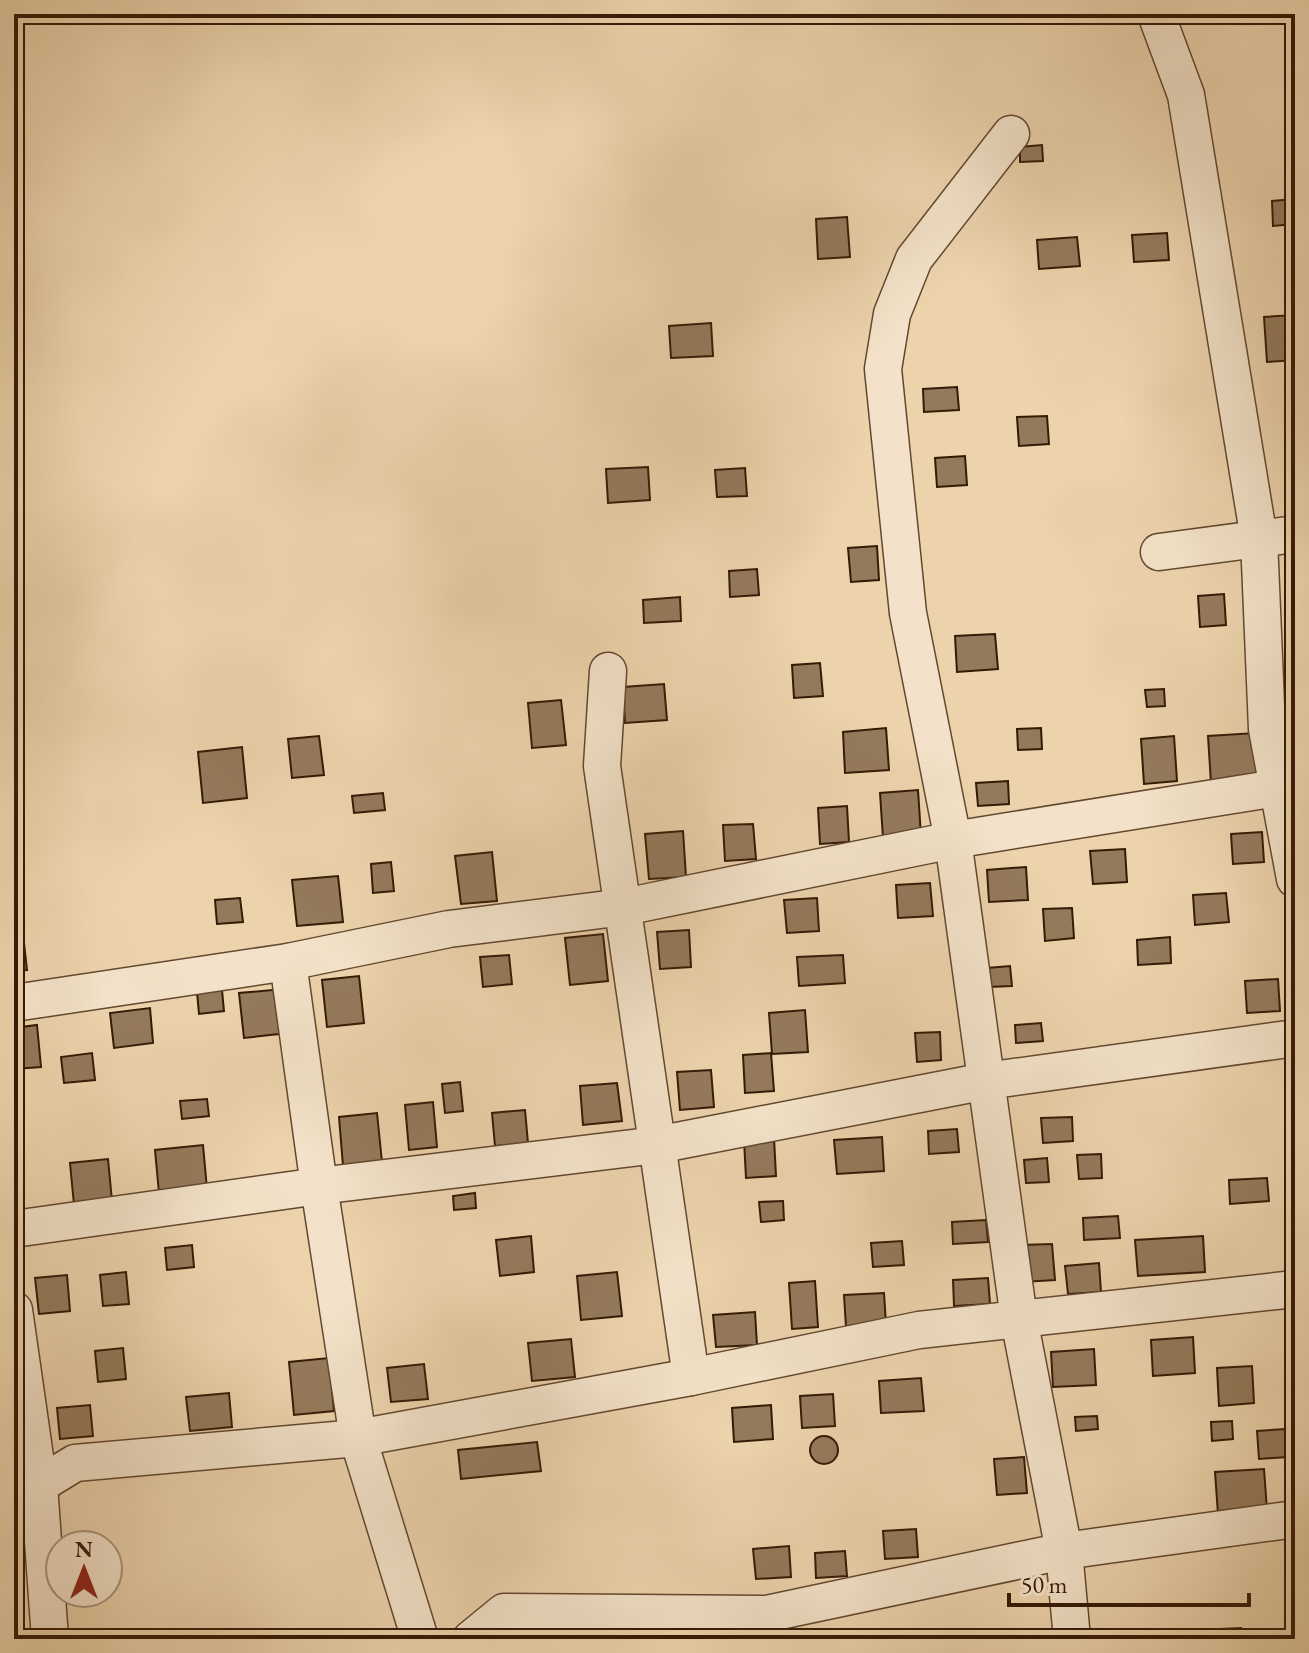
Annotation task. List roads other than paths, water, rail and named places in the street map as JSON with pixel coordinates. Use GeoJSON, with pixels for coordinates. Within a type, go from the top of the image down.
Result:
{"type":"FeatureCollection","features":[{"type":"Feature","properties":{"kind":"street"},"geometry":{"type":"LineString","coordinates":[[1156,14],[1186,95],[1259,539],[1267,729],[1287,786],[1295,879]]}},
{"type":"Feature","properties":{"kind":"street"},"geometry":{"type":"LineString","coordinates":[[1011,134],[914,259],[892,314],[883,369],[908,613],[953,840],[1019,1319],[1064,1551],[1072,1639]]}},
{"type":"Feature","properties":{"kind":"street"},"geometry":{"type":"LineString","coordinates":[[1159,552],[1295,534]]}},
{"type":"Feature","properties":{"kind":"street"},"geometry":{"type":"LineString","coordinates":[[608,671],[602,766],[691,1377]]}},
{"type":"Feature","properties":{"kind":"street"},"geometry":{"type":"LineString","coordinates":[[14,1003],[288,962],[449,929],[624,907],[953,840],[1287,786]]}},
{"type":"Feature","properties":{"kind":"street"},"geometry":{"type":"LineString","coordinates":[[288,962],[358,1438],[420,1639]]}},
{"type":"Feature","properties":{"kind":"street"},"geometry":{"type":"LineString","coordinates":[[14,1229],[319,1186],[657,1145],[986,1081],[1295,1038]]}},
{"type":"Feature","properties":{"kind":"street"},"geometry":{"type":"LineString","coordinates":[[26,1487],[75,1463],[358,1438],[691,1377],[919,1330],[1295,1289]]}},
{"type":"Feature","properties":{"kind":"street"},"geometry":{"type":"LineString","coordinates":[[14,1310],[26,1487],[50,1639]]}},
{"type":"Feature","properties":{"kind":"street"},"geometry":{"type":"LineString","coordinates":[[471,1639],[504,1612],[766,1614],[1064,1551],[1295,1519]]}}]}
